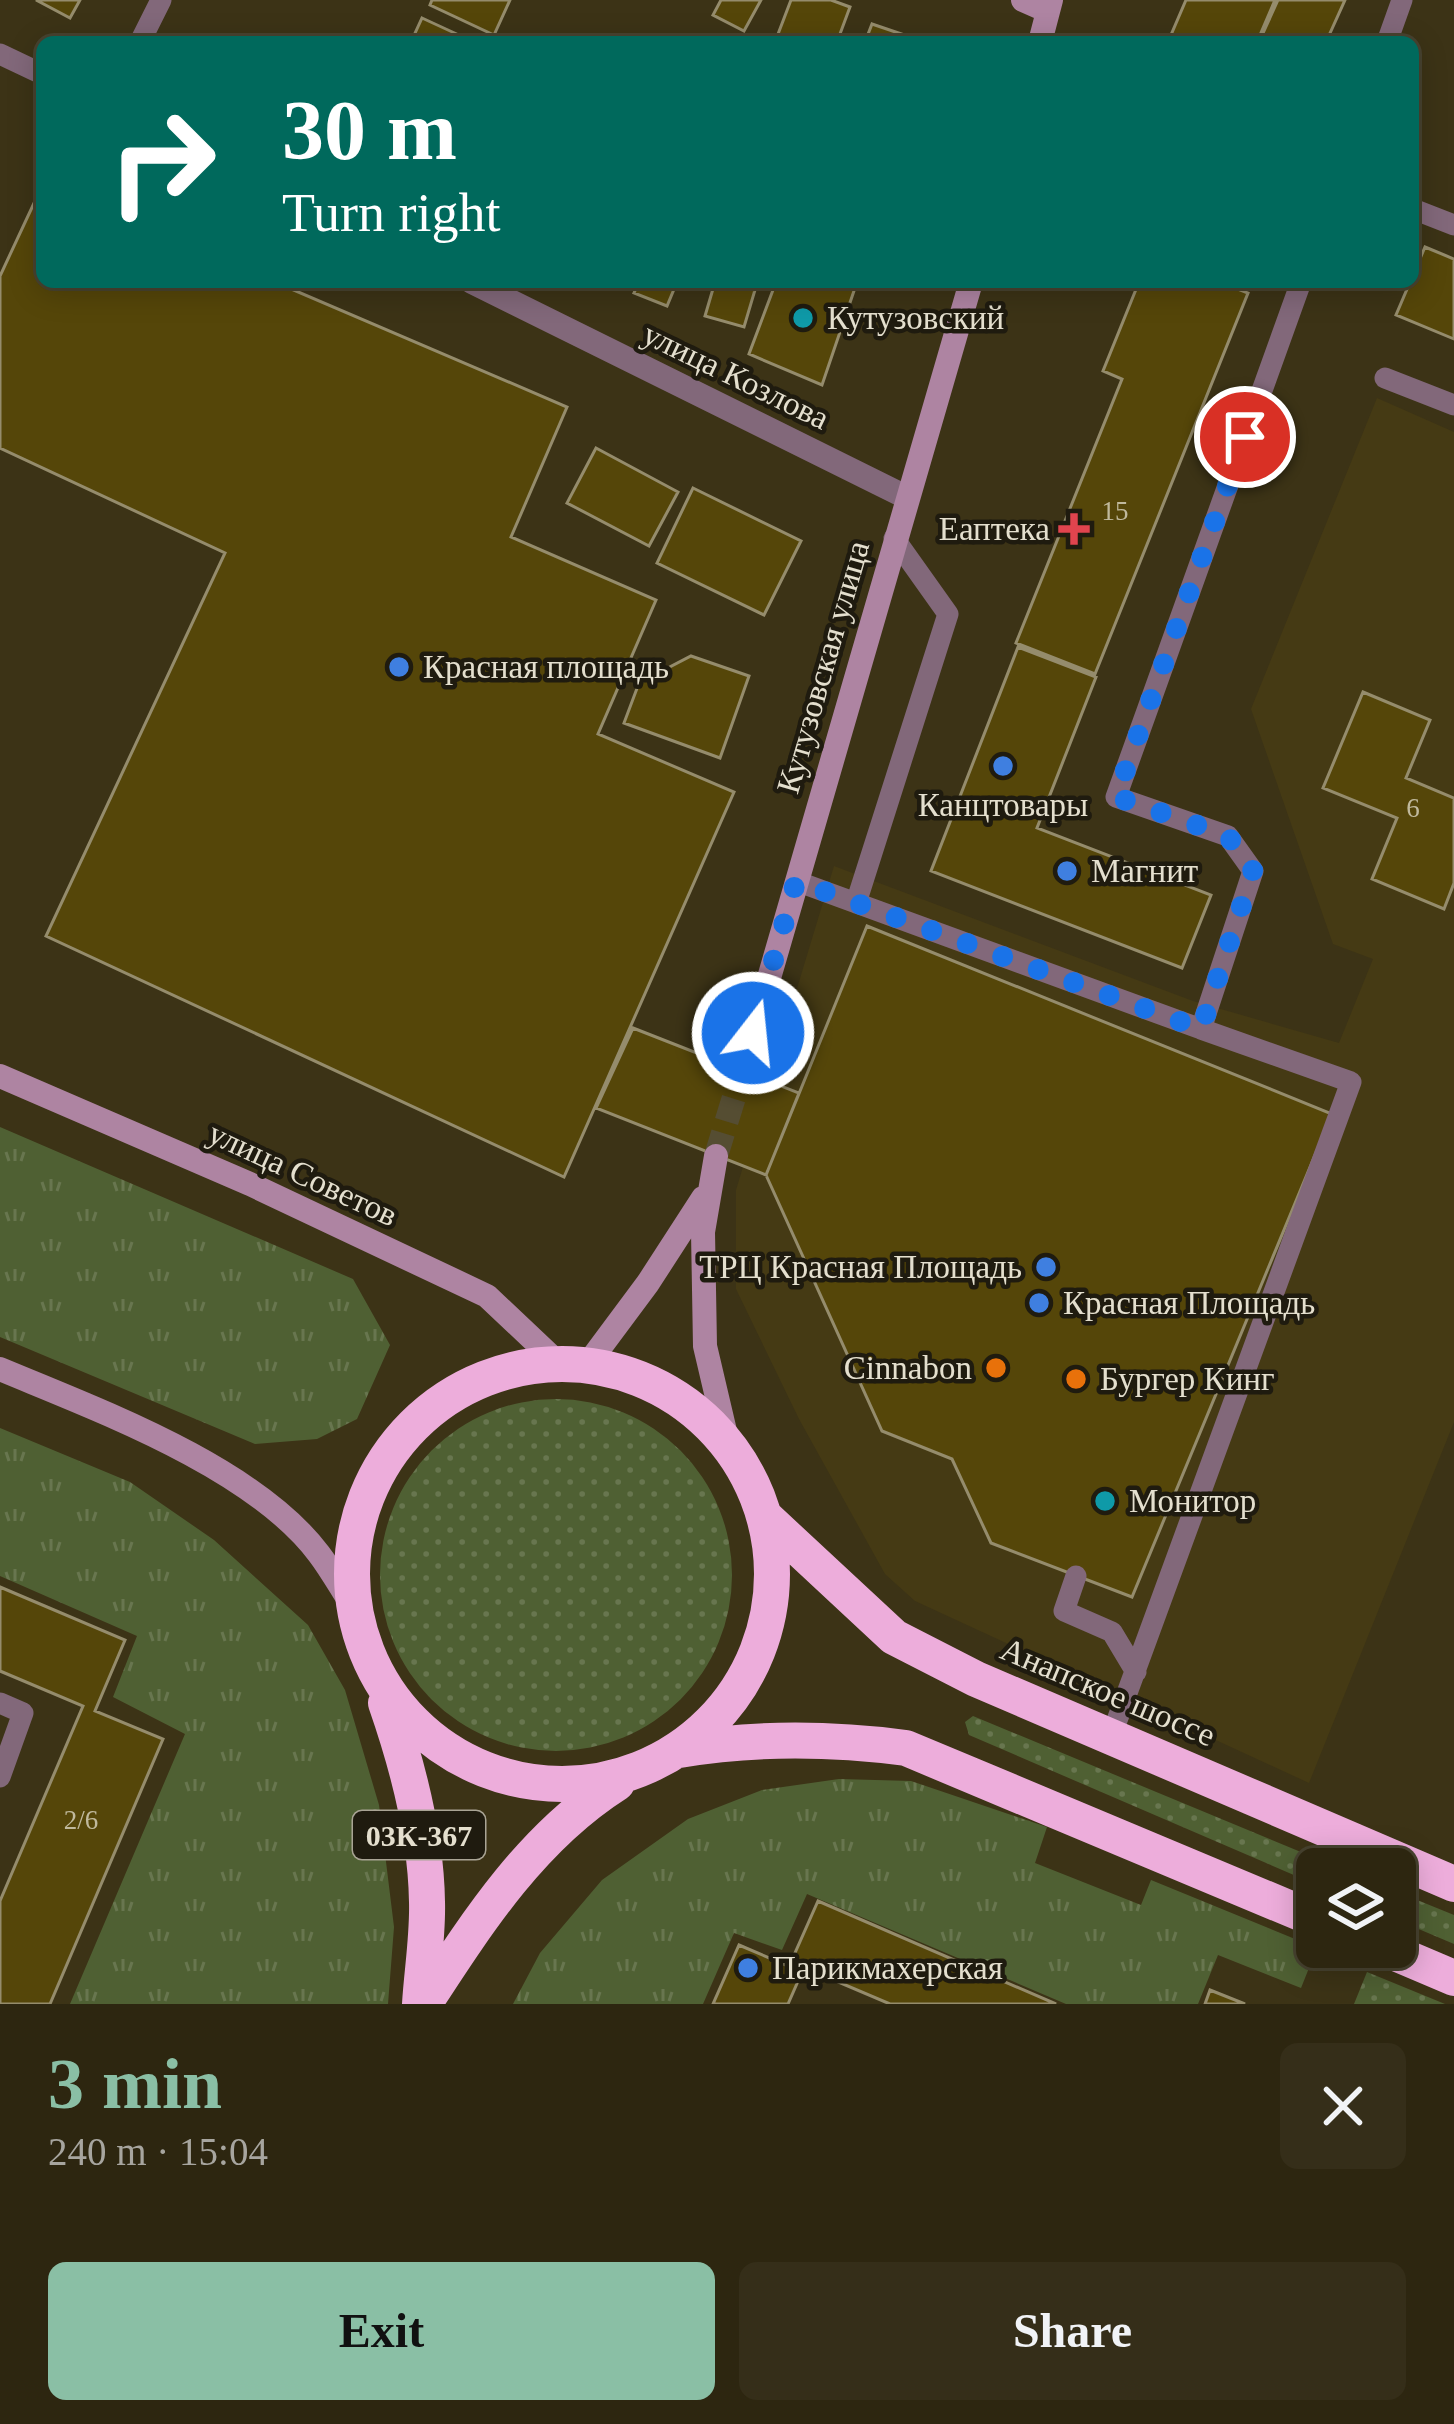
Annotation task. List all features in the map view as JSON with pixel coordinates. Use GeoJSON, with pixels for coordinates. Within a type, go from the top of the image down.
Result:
{"type":"FeatureCollection","features":[{"type":"Feature","properties":{"kind":"highway"},"geometry":{"type":"LineString","coordinates":[[573,1364],[640,1378],[689,1405],[728,1444],[766,1518],[773,1562],[771,1605],[760,1648],[740,1688],[712,1722],[677,1750],[634,1772],[592,1782],[548,1784],[485,1769],[429,1738],[398,1707],[374,1671],[354,1608],[351,1557],[362,1507],[385,1460],[418,1420],[460,1390],[508,1370],[573,1364]]}},
{"type":"Feature","properties":{"kind":"highway","name":"Анапское шоссе"},"geometry":{"type":"LineString","coordinates":[[766,1518],[894,1637],[976,1678],[1454,1884]]}},
{"type":"Feature","properties":{"kind":"highway","name":"03К-367"},"geometry":{"type":"LineString","coordinates":[[374,1671],[403,1752],[418,1822],[427,1902],[422,2004]]}},
{"type":"Feature","properties":{"kind":"highway"},"geometry":{"type":"LineString","coordinates":[[677,1750],[775,1738],[840,1739],[906,1748],[1296,1911]]}},
{"type":"Feature","properties":{"kind":"highway","name":"03К-367"},"geometry":{"type":"LineString","coordinates":[[422,2004],[495,1895],[585,1803],[634,1772]]}},
{"type":"Feature","properties":{"kind":"highway"},"geometry":{"type":"LineString","coordinates":[[1416,1962],[1454,1978]]}},
{"type":"Feature","properties":{"kind":"street"},"geometry":{"type":"LineString","coordinates":[[1023,0],[1049,5],[1041,36]]}},
{"type":"Feature","properties":{"kind":"street","name":"улица Козлова"},"geometry":{"type":"LineString","coordinates":[[484,288],[906,497]]}},
{"type":"Feature","properties":{"kind":"street","name":"Кутузовская улица"},"geometry":{"type":"LineString","coordinates":[[742,1071],[969,288]]}},
{"type":"Feature","properties":{"kind":"street","name":"улица Советов"},"geometry":{"type":"LineString","coordinates":[[0,1076],[250,1184],[487,1296],[573,1364]]}},
{"type":"Feature","properties":{"kind":"street"},"geometry":{"type":"LineString","coordinates":[[716,1156],[702,1258],[705,1346],[728,1444]]}},
{"type":"Feature","properties":{"kind":"street"},"geometry":{"type":"LineString","coordinates":[[573,1364],[648,1283],[708,1191]]}},
{"type":"Feature","properties":{"kind":"street"},"geometry":{"type":"LineString","coordinates":[[0,1369],[134,1425],[229,1477],[290,1523],[317,1551],[354,1608]]}},
{"type":"Feature","properties":{"kind":"lane"},"geometry":{"type":"LineString","coordinates":[[143,36],[161,0]]}},
{"type":"Feature","properties":{"kind":"lane"},"geometry":{"type":"LineString","coordinates":[[1389,36],[1402,0]]}},
{"type":"Feature","properties":{"kind":"lane"},"geometry":{"type":"LineString","coordinates":[[0,54],[36,71]]}},
{"type":"Feature","properties":{"kind":"lane"},"geometry":{"type":"LineString","coordinates":[[1419,211],[1454,225]]}},
{"type":"Feature","properties":{"kind":"lane"},"geometry":{"type":"LineString","coordinates":[[1201,1029],[1253,871],[1228,836],[1116,797],[1299,288]]}},
{"type":"Feature","properties":{"kind":"lane"},"geometry":{"type":"LineString","coordinates":[[1385,378],[1454,406]]}},
{"type":"Feature","properties":{"kind":"lane"},"geometry":{"type":"LineString","coordinates":[[856,903],[947,614],[894,538]]}},
{"type":"Feature","properties":{"kind":"lane"},"geometry":{"type":"LineString","coordinates":[[796,881],[1352,1082],[1112,1734]]}},
{"type":"Feature","properties":{"kind":"lane"},"geometry":{"type":"LineString","coordinates":[[1076,1576],[1064,1611],[1112,1632],[1136,1672]]}},
{"type":"Feature","properties":{"kind":"lane"},"geometry":{"type":"LineString","coordinates":[[0,1703],[23,1713],[0,1777]]}},
{"type":"Feature","properties":{"kind":"shaded area"},"geometry":{"type":"Polygon","coordinates":[[[1377,398],[1454,432],[1454,1422],[1309,1783],[915,1601],[885,1574],[799,1419],[736,1289],[736,1190],[834,866],[1193,1001],[1339,1043],[1373,959],[1333,944],[1251,709],[1377,398]]]}},
{"type":"Feature","properties":{"kind":"green space"},"geometry":{"type":"Polygon","coordinates":[[[0,1127],[353,1279],[390,1345],[357,1419],[317,1439],[255,1444],[0,1337],[0,1127]]]}},
{"type":"Feature","properties":{"kind":"green space"},"geometry":{"type":"Polygon","coordinates":[[[556,1399],[623,1412],[680,1451],[719,1508],[732,1575],[719,1642],[680,1699],[623,1738],[556,1751],[489,1738],[432,1699],[393,1642],[380,1575],[393,1508],[432,1451],[489,1412],[556,1399]]]}},
{"type":"Feature","properties":{"kind":"green space"},"geometry":{"type":"Polygon","coordinates":[[[0,1428],[130,1482],[214,1540],[308,1625],[345,1690],[379,1805],[394,1927],[388,2004],[70,2004],[185,1734],[113,1697],[137,1636],[0,1576],[0,1428]]]}},
{"type":"Feature","properties":{"kind":"green space"},"geometry":{"type":"Polygon","coordinates":[[[973,1716],[1296,1850],[1296,1876],[969,1735],[965,1722],[973,1716]]]}},
{"type":"Feature","properties":{"kind":"green space"},"geometry":{"type":"Polygon","coordinates":[[[839,1779],[911,1781],[1047,1827],[1035,1863],[1141,1905],[1151,1880],[1296,1939],[1296,1968],[1309,1968],[1301,1988],[1218,1955],[1198,2004],[1066,2004],[807,1894],[782,1950],[734,1933],[703,2004],[513,2004],[540,1953],[602,1880],[688,1819],[762,1790],[839,1779]]]}},
{"type":"Feature","properties":{"kind":"green space"},"geometry":{"type":"Polygon","coordinates":[[[1416,1900],[1454,1915],[1454,1944],[1416,1928],[1416,1900]]]}},
{"type":"Feature","properties":{"kind":"green space"},"geometry":{"type":"Polygon","coordinates":[[[1367,1972],[1445,2004],[1354,2004],[1367,1972]]]}},
{"type":"Feature","properties":{"kind":"building"},"geometry":{"type":"Polygon","coordinates":[[[36,0],[80,0],[70,18],[36,0]]]}},
{"type":"Feature","properties":{"kind":"building"},"geometry":{"type":"Polygon","coordinates":[[[432,0],[510,0],[494,35],[430,5],[432,0]]]}},
{"type":"Feature","properties":{"kind":"building"},"geometry":{"type":"Polygon","coordinates":[[[721,0],[761,0],[744,31],[713,15],[721,0]]]}},
{"type":"Feature","properties":{"kind":"building"},"geometry":{"type":"Polygon","coordinates":[[[791,0],[831,0],[850,7],[839,36],[777,36],[791,0]]]}},
{"type":"Feature","properties":{"kind":"building"},"geometry":{"type":"Polygon","coordinates":[[[1186,0],[1275,0],[1260,36],[1171,35],[1186,0]]]}},
{"type":"Feature","properties":{"kind":"building"},"geometry":{"type":"Polygon","coordinates":[[[1278,0],[1345,0],[1329,36],[1262,36],[1278,0]]]}},
{"type":"Feature","properties":{"kind":"building"},"geometry":{"type":"Polygon","coordinates":[[[422,18],[461,36],[414,36],[422,18]]]}},
{"type":"Feature","properties":{"kind":"building"},"geometry":{"type":"Polygon","coordinates":[[[872,24],[907,36],[867,36],[872,24]]]}},
{"type":"Feature","properties":{"kind":"building","name":"Красная площадь"},"geometry":{"type":"Polygon","coordinates":[[[36,199],[36,288],[289,288],[567,407],[511,537],[656,600],[598,734],[734,792],[564,1177],[46,936],[225,553],[0,448],[0,276],[36,199]]]}},
{"type":"Feature","properties":{"kind":"building"},"geometry":{"type":"Polygon","coordinates":[[[1425,247],[1454,259],[1454,339],[1396,315],[1408,288],[1419,288],[1419,261],[1425,247]]]}},
{"type":"Feature","properties":{"kind":"building"},"geometry":{"type":"Polygon","coordinates":[[[636,288],[674,288],[667,306],[634,293],[636,288]]]}},
{"type":"Feature","properties":{"kind":"building"},"geometry":{"type":"Polygon","coordinates":[[[713,288],[755,290],[744,327],[705,316],[713,288]]]}},
{"type":"Feature","properties":{"kind":"building","name":"Кутузовский"},"geometry":{"type":"Polygon","coordinates":[[[774,288],[855,288],[822,385],[749,354],[774,288]]]}},
{"type":"Feature","properties":{"kind":"building"},"geometry":{"type":"Polygon","coordinates":[[[1137,288],[1235,288],[1248,293],[1095,674],[1016,643],[1122,379],[1103,371],[1137,288]]]}},
{"type":"Feature","properties":{"kind":"building"},"geometry":{"type":"Polygon","coordinates":[[[596,448],[678,492],[649,546],[567,503],[596,448]]]}},
{"type":"Feature","properties":{"kind":"building"},"geometry":{"type":"Polygon","coordinates":[[[693,488],[801,541],[764,615],[657,563],[693,488]]]}},
{"type":"Feature","properties":{"kind":"building"},"geometry":{"type":"Polygon","coordinates":[[[1018,647],[1096,677],[1037,828],[1211,895],[1182,968],[931,871],[1018,647]]]}},
{"type":"Feature","properties":{"kind":"building"},"geometry":{"type":"Polygon","coordinates":[[[691,656],[749,676],[720,758],[624,723],[639,683],[691,656]]]}},
{"type":"Feature","properties":{"kind":"building"},"geometry":{"type":"Polygon","coordinates":[[[1363,692],[1430,720],[1406,778],[1454,798],[1454,883],[1444,909],[1372,879],[1397,818],[1323,788],[1363,692]]]}},
{"type":"Feature","properties":{"kind":"building","name":"Красная Площадь"},"geometry":{"type":"Polygon","coordinates":[[[867,926],[1332,1114],[1132,1597],[991,1543],[952,1459],[882,1431],[766,1175],[867,926]]]}},
{"type":"Feature","properties":{"kind":"building"},"geometry":{"type":"Polygon","coordinates":[[[633,1028],[799,1093],[766,1175],[596,1108],[633,1028]]]}},
{"type":"Feature","properties":{"kind":"building"},"geometry":{"type":"Polygon","coordinates":[[[0,1587],[125,1640],[95,1711],[163,1739],[50,2004],[0,2004],[0,1901],[83,1706],[0,1671],[0,1587]]]}},
{"type":"Feature","properties":{"kind":"building"},"geometry":{"type":"Polygon","coordinates":[[[818,1901],[1056,2004],[890,2004],[791,1962],[818,1901]]]}},
{"type":"Feature","properties":{"kind":"building"},"geometry":{"type":"Polygon","coordinates":[[[739,1945],[802,1972],[788,2004],[713,2004],[739,1945]]]}},
{"type":"Feature","properties":{"kind":"building"},"geometry":{"type":"Polygon","coordinates":[[[1210,1990],[1245,2004],[1205,2004],[1210,1990]]]}},
{"type":"Feature","properties":{"kind":"tunnel"},"geometry":{"type":"LineString","coordinates":[[716,1156],[742,1071]]}},
{"type":"Feature","properties":{"kind":"place","name":"Кутузовский"},"geometry":{"type":"Point","coordinates":[803,318]}},
{"type":"Feature","properties":{"kind":"place","name":"Еаптека"},"geometry":{"type":"Point","coordinates":[1074,529]}},
{"type":"Feature","properties":{"kind":"place","name":"Красная площадь"},"geometry":{"type":"Point","coordinates":[399,667]}},
{"type":"Feature","properties":{"kind":"place","name":"Канцтовары"},"geometry":{"type":"Point","coordinates":[1003,766]}},
{"type":"Feature","properties":{"kind":"place","name":"Магнит"},"geometry":{"type":"Point","coordinates":[1067,871]}},
{"type":"Feature","properties":{"kind":"place","name":"ТРЦ Красная Площадь"},"geometry":{"type":"Point","coordinates":[1046,1267]}},
{"type":"Feature","properties":{"kind":"place","name":"Красная Площадь"},"geometry":{"type":"Point","coordinates":[1039,1303]}},
{"type":"Feature","properties":{"kind":"place","name":"Cinnabon"},"geometry":{"type":"Point","coordinates":[996,1368]}},
{"type":"Feature","properties":{"kind":"place","name":"Бургер Кинг"},"geometry":{"type":"Point","coordinates":[1076,1379]}},
{"type":"Feature","properties":{"kind":"place","name":"Монитор"},"geometry":{"type":"Point","coordinates":[1105,1501]}},
{"type":"Feature","properties":{"kind":"place","name":"Парикмахерская"},"geometry":{"type":"Point","coordinates":[748,1968]}},
{"type":"Feature","properties":{"kind":"route"},"geometry":{"type":"LineString","coordinates":[[753,1033],[796,881],[1201,1029],[1253,871],[1228,836],[1116,797],[1245,437]]}}]}
